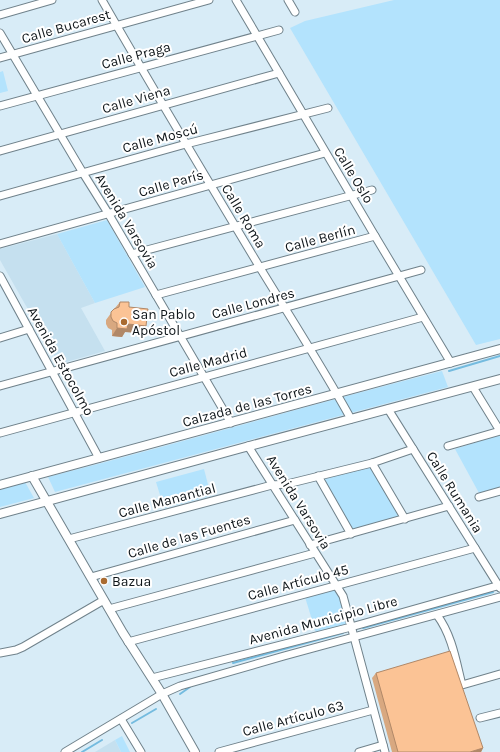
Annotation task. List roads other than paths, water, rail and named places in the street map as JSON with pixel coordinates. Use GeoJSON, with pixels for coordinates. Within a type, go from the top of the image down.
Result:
{"type":"FeatureCollection","features":[{"type":"Feature","properties":{"kind":"main road","name":"Calzada de las Torres"},"geometry":{"type":"LineString","coordinates":[[0,485],[500,349]]}},
{"type":"Feature","properties":{"kind":"main road"},"geometry":{"type":"LineString","coordinates":[[0,514],[500,379]]}},
{"type":"Feature","properties":{"kind":"main road"},"geometry":{"type":"LineString","coordinates":[[32,476],[128,642],[162,694],[195,752]]}},
{"type":"Feature","properties":{"kind":"street"},"geometry":{"type":"LineString","coordinates":[[0,15],[52,0]]}},
{"type":"Feature","properties":{"kind":"street","name":"Calle Roma"},"geometry":{"type":"LineString","coordinates":[[102,0],[140,67],[351,419]]}},
{"type":"Feature","properties":{"kind":"street","name":"Calle Bucarest"},"geometry":{"type":"LineString","coordinates":[[0,58],[209,0]]}},
{"type":"Feature","properties":{"kind":"street","name":"Calle Oslo"},"geometry":{"type":"LineString","coordinates":[[236,0],[325,153],[451,363]]}},
{"type":"Feature","properties":{"kind":"street"},"geometry":{"type":"LineString","coordinates":[[288,0],[295,12]]}},
{"type":"Feature","properties":{"kind":"street","name":"Calle Praga"},"geometry":{"type":"LineString","coordinates":[[0,106],[279,30]]}},
{"type":"Feature","properties":{"kind":"street","name":"Avenida Varsovia"},"geometry":{"type":"LineString","coordinates":[[0,33],[132,254],[230,423]]}},
{"type":"Feature","properties":{"kind":"street","name":"Calle Viena"},"geometry":{"type":"LineString","coordinates":[[0,151],[279,73]]}},
{"type":"Feature","properties":{"kind":"street","name":"Calle Moscú"},"geometry":{"type":"LineString","coordinates":[[0,196],[186,144],[328,108]]}},
{"type":"Feature","properties":{"kind":"street","name":"Calle París"},"geometry":{"type":"LineString","coordinates":[[0,244],[325,153]]}},
{"type":"Feature","properties":{"kind":"street"},"geometry":{"type":"LineString","coordinates":[[132,254],[372,190]]}},
{"type":"Feature","properties":{"kind":"street","name":"Calle Berlín"},"geometry":{"type":"LineString","coordinates":[[156,295],[375,236]]}},
{"type":"Feature","properties":{"kind":"street","name":"Calle Londres"},"geometry":{"type":"LineString","coordinates":[[0,386],[421,270]]}},
{"type":"Feature","properties":{"kind":"street","name":"Avenida Estocolmo"},"geometry":{"type":"LineString","coordinates":[[0,276],[3,288],[29,330],[99,458]]}},
{"type":"Feature","properties":{"kind":"street","name":"Calle Madrid"},"geometry":{"type":"LineString","coordinates":[[0,433],[423,317]]}},
{"type":"Feature","properties":{"kind":"street"},"geometry":{"type":"LineString","coordinates":[[0,338],[29,330]]}},
{"type":"Feature","properties":{"kind":"street"},"geometry":{"type":"LineString","coordinates":[[448,446],[500,431],[473,387]]}},
{"type":"Feature","properties":{"kind":"street","name":"Calle Rumania"},"geometry":{"type":"LineString","coordinates":[[388,409],[500,586]]}},
{"type":"Feature","properties":{"kind":"street","name":"Avenida Varsovia"},"geometry":{"type":"LineString","coordinates":[[248,446],[343,596],[384,749]]}},
{"type":"Feature","properties":{"kind":"street","name":"Calle Manantial"},"geometry":{"type":"LineString","coordinates":[[69,539],[272,485],[287,484],[372,462],[413,449]]}},
{"type":"Feature","properties":{"kind":"street"},"geometry":{"type":"LineString","coordinates":[[372,462],[405,519]]}},
{"type":"Feature","properties":{"kind":"street"},"geometry":{"type":"LineString","coordinates":[[318,476],[352,534]]}},
{"type":"Feature","properties":{"kind":"street"},"geometry":{"type":"LineString","coordinates":[[479,497],[500,491]]}},
{"type":"Feature","properties":{"kind":"street"},"geometry":{"type":"LineString","coordinates":[[310,545],[449,506]]}},
{"type":"Feature","properties":{"kind":"street","name":"Calle de las Fuentes"},"geometry":{"type":"LineString","coordinates":[[91,577],[294,520]]}},
{"type":"Feature","properties":{"kind":"street","name":"Calle Artículo 45"},"geometry":{"type":"LineString","coordinates":[[128,642],[475,548]]}},
{"type":"Feature","properties":{"kind":"street"},"geometry":{"type":"LineString","coordinates":[[109,609],[316,554]]}},
{"type":"Feature","properties":{"kind":"street","name":"Avenida Municipio Libre"},"geometry":{"type":"LineString","coordinates":[[152,678],[500,586]]}},
{"type":"Feature","properties":{"kind":"street","name":"Avenida Municipio Libre"},"geometry":{"type":"LineString","coordinates":[[65,752],[162,694],[180,686],[500,598]]}},
{"type":"Feature","properties":{"kind":"street"},"geometry":{"type":"LineString","coordinates":[[0,653],[23,647],[104,600]]}},
{"type":"Feature","properties":{"kind":"street"},"geometry":{"type":"LineString","coordinates":[[437,615],[447,630],[462,685],[500,674]]}},
{"type":"Feature","properties":{"kind":"street","name":"Calle Artículo 63"},"geometry":{"type":"LineString","coordinates":[[219,752],[373,710]]}},
{"type":"Feature","properties":{"kind":"street"},"geometry":{"type":"LineString","coordinates":[[480,718],[500,713]]}},
{"type":"Feature","properties":{"kind":"street"},"geometry":{"type":"LineString","coordinates":[[122,719],[141,752]]}},
{"type":"Feature","properties":{"kind":"street"},"geometry":{"type":"LineString","coordinates":[[359,752],[384,749]]}},
{"type":"Feature","properties":{"kind":"waterway"},"geometry":{"type":"LineString","coordinates":[[449,371],[500,356]]}},
{"type":"Feature","properties":{"kind":"waterway"},"geometry":{"type":"LineString","coordinates":[[363,628],[493,592]]}},
{"type":"Feature","properties":{"kind":"waterway"},"geometry":{"type":"LineString","coordinates":[[233,663],[343,633]]}},
{"type":"Feature","properties":{"kind":"waterway"},"geometry":{"type":"LineString","coordinates":[[180,694],[190,687]]}},
{"type":"Feature","properties":{"kind":"waterway"},"geometry":{"type":"LineString","coordinates":[[132,723],[156,709]]}},
{"type":"Feature","properties":{"kind":"waterway"},"geometry":{"type":"LineString","coordinates":[[82,752],[102,740]]}},
{"type":"Feature","properties":{"kind":"place","name":"San Pablo Apóstol"},"geometry":{"type":"Point","coordinates":[124,322]}},
{"type":"Feature","properties":{"kind":"place","name":"Bazua"},"geometry":{"type":"Point","coordinates":[104,581]}}]}
